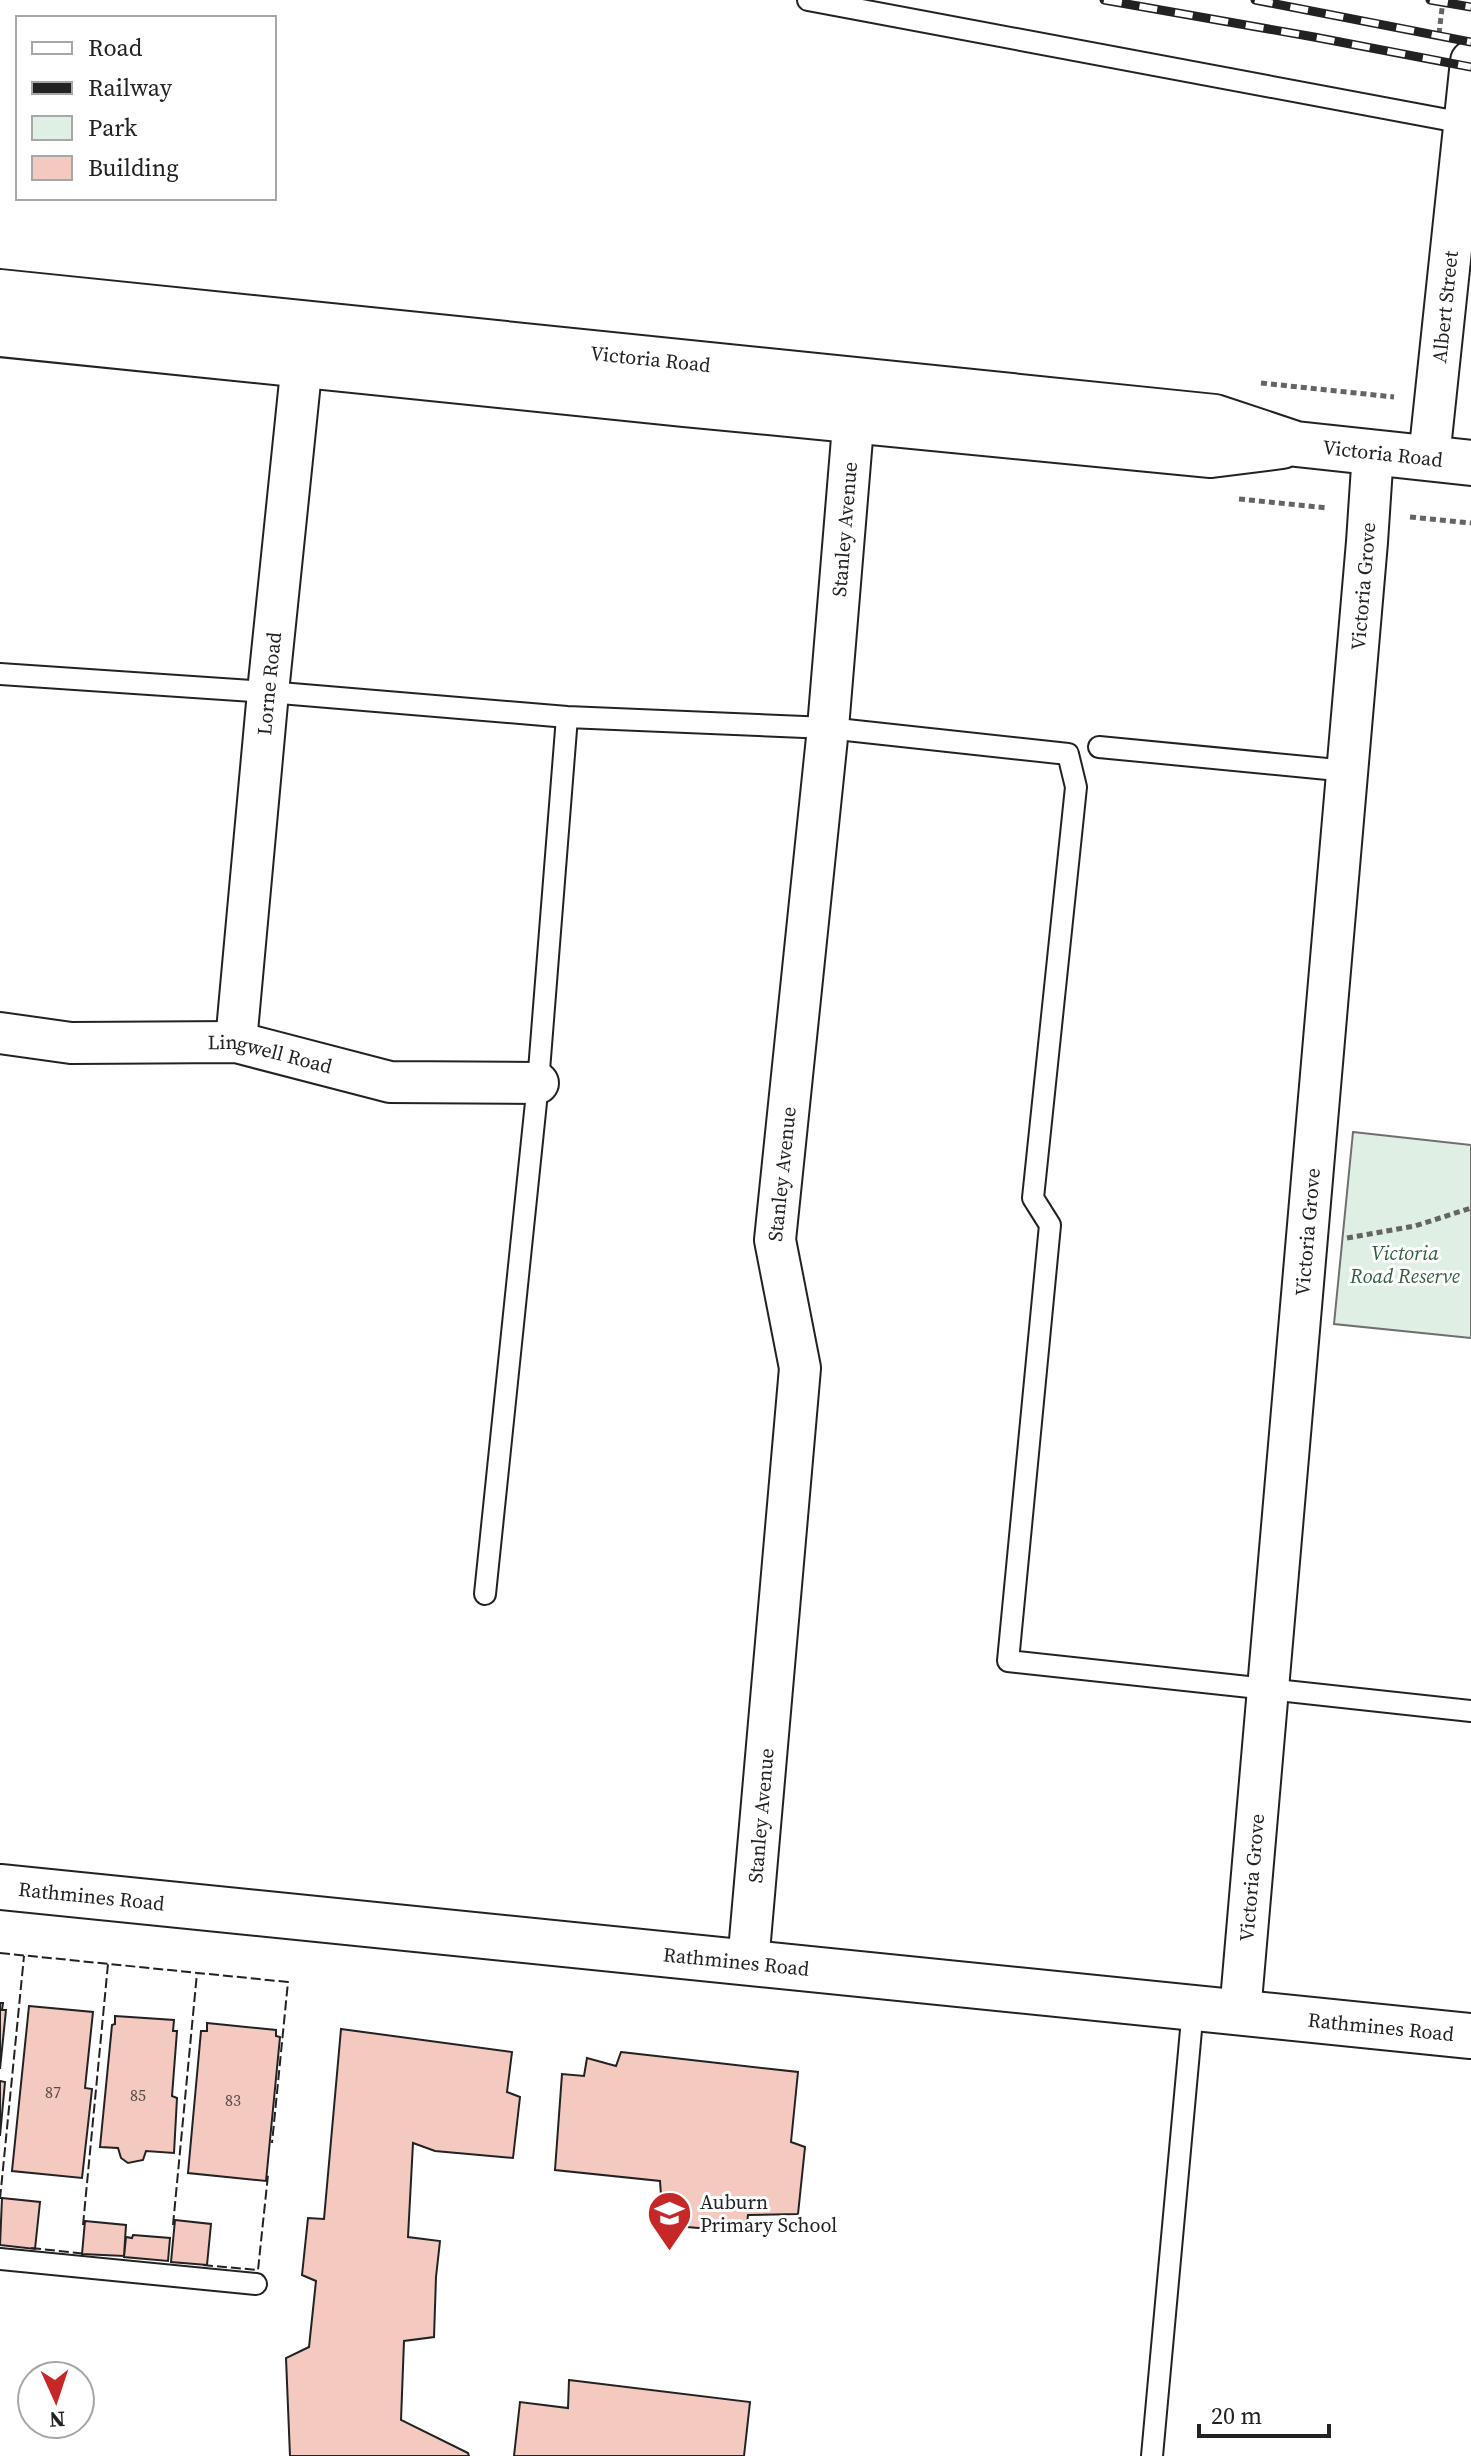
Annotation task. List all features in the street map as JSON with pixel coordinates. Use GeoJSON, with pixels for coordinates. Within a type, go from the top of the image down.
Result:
{"type":"FeatureCollection","features":[{"type":"Feature","properties":{"kind":"street","name":"Albert Street"},"geometry":{"type":"LineString","coordinates":[[1450,461],[1464,123],[1471,61]]}},
{"type":"Feature","properties":{"kind":"street","name":"Victoria Road"},"geometry":{"type":"LineString","coordinates":[[0,292],[304,345]]}},
{"type":"Feature","properties":{"kind":"street","name":"Victoria Road"},"geometry":{"type":"LineString","coordinates":[[0,334],[304,345],[855,401],[1215,417],[1296,444],[1450,461]]}},
{"type":"Feature","properties":{"kind":"street","name":"Lorne Road"},"geometry":{"type":"LineString","coordinates":[[236,1042],[304,345]]}},
{"type":"Feature","properties":{"kind":"street","name":"Stanley Avenue"},"geometry":{"type":"LineString","coordinates":[[748,1963],[800,1368],[775,1240],[828,728],[855,401]]}},
{"type":"Feature","properties":{"kind":"street","name":"Victoria Grove"},"geometry":{"type":"LineString","coordinates":[[1240,2013],[1373,452]]}},
{"type":"Feature","properties":{"kind":"street","name":"Lingwell Road"},"geometry":{"type":"LineString","coordinates":[[0,1033],[71,1043],[236,1042],[390,1082],[538,1083]]}},
{"type":"Feature","properties":{"kind":"street","name":"Rathmines Road"},"geometry":{"type":"LineString","coordinates":[[0,1887],[1471,2036]]}},
{"type":"Feature","properties":{"kind":"lane"},"geometry":{"type":"LineString","coordinates":[[808,0],[1464,123]]}},
{"type":"Feature","properties":{"kind":"lane"},"geometry":{"type":"LineString","coordinates":[[0,674],[567,717],[828,728],[1068,754],[1076,787],[1033,1198],[1050,1225],[1008,1661],[1471,1711]]}},
{"type":"Feature","properties":{"kind":"lane"},"geometry":{"type":"LineString","coordinates":[[485,1594],[538,1083],[567,717]]}},
{"type":"Feature","properties":{"kind":"lane"},"geometry":{"type":"LineString","coordinates":[[1099,747],[1348,771]]}},
{"type":"Feature","properties":{"kind":"lane"},"geometry":{"type":"LineString","coordinates":[[1152,2456],[1193,2008]]}},
{"type":"Feature","properties":{"kind":"lane"},"geometry":{"type":"LineString","coordinates":[[0,2259],[256,2284]]}},
{"type":"Feature","properties":{"kind":"path"},"geometry":{"type":"LineString","coordinates":[[1307,1245],[1415,1226],[1471,1208]]}},
{"type":"Feature","properties":{"kind":"green space","name":"Victoria Road Reserve"},"geometry":{"type":"Polygon","coordinates":[[[1353,1132],[1471,1145],[1471,1338],[1334,1324],[1353,1132]]]}},
{"type":"Feature","properties":{"kind":"building"},"geometry":{"type":"Polygon","coordinates":[[[0,2003],[3,2003],[2,2010],[6,2010],[0,2069],[0,2003]]]}},
{"type":"Feature","properties":{"kind":"building"},"geometry":{"type":"Polygon","coordinates":[[[29,2006],[93,2012],[85,2088],[92,2089],[82,2178],[12,2171],[29,2006]]]}},
{"type":"Feature","properties":{"kind":"building"},"geometry":{"type":"Polygon","coordinates":[[[115,2016],[174,2020],[173,2031],[177,2031],[172,2096],[177,2098],[174,2153],[146,2151],[143,2160],[128,2163],[121,2158],[118,2148],[100,2147],[115,2016]]]}},
{"type":"Feature","properties":{"kind":"building"},"geometry":{"type":"Polygon","coordinates":[[[207,2023],[276,2030],[276,2036],[280,2037],[266,2181],[188,2173],[201,2031],[207,2031],[207,2023]]]}},
{"type":"Feature","properties":{"kind":"building"},"geometry":{"type":"Polygon","coordinates":[[[341,2029],[512,2052],[507,2092],[520,2097],[513,2158],[435,2151],[413,2143],[408,2237],[440,2241],[434,2337],[404,2341],[401,2420],[469,2456],[290,2456],[286,2358],[309,2347],[316,2281],[302,2275],[308,2218],[324,2219],[341,2029]]]}},
{"type":"Feature","properties":{"kind":"building"},"geometry":{"type":"Polygon","coordinates":[[[621,2052],[798,2072],[791,2142],[805,2147],[798,2214],[748,2215],[746,2232],[663,2225],[660,2181],[555,2170],[562,2074],[584,2076],[587,2058],[616,2066],[621,2052]]]}},
{"type":"Feature","properties":{"kind":"building"},"geometry":{"type":"Polygon","coordinates":[[[0,2081],[5,2082],[0,2136],[0,2081]]]}},
{"type":"Feature","properties":{"kind":"building"},"geometry":{"type":"Polygon","coordinates":[[[2,2198],[40,2202],[35,2249],[0,2245],[2,2198]]]}},
{"type":"Feature","properties":{"kind":"building"},"geometry":{"type":"Polygon","coordinates":[[[175,2220],[211,2224],[207,2265],[171,2262],[175,2220]]]}},
{"type":"Feature","properties":{"kind":"building"},"geometry":{"type":"Polygon","coordinates":[[[85,2221],[126,2225],[124,2256],[82,2254],[85,2221]]]}},
{"type":"Feature","properties":{"kind":"building"},"geometry":{"type":"Polygon","coordinates":[[[133,2235],[170,2238],[168,2261],[124,2257],[126,2237],[132,2238],[133,2235]]]}},
{"type":"Feature","properties":{"kind":"building"},"geometry":{"type":"Polygon","coordinates":[[[569,2380],[750,2402],[744,2456],[514,2456],[520,2402],[568,2408],[569,2380]]]}},
{"type":"Feature","properties":{"kind":"railway"},"geometry":{"type":"LineString","coordinates":[[1104,0],[1471,67]]}},
{"type":"Feature","properties":{"kind":"railway"},"geometry":{"type":"LineString","coordinates":[[1255,0],[1471,42]]}},
{"type":"Feature","properties":{"kind":"railway"},"geometry":{"type":"LineString","coordinates":[[1430,0],[1471,7]]}},
{"type":"Feature","properties":{"kind":"fence"},"geometry":{"type":"LineString","coordinates":[[0,1953],[288,1982],[272,2143]]}},
{"type":"Feature","properties":{"kind":"fence"},"geometry":{"type":"LineString","coordinates":[[0,2199],[24,1956]]}},
{"type":"Feature","properties":{"kind":"fence"},"geometry":{"type":"LineString","coordinates":[[83,2225],[108,1964]]}},
{"type":"Feature","properties":{"kind":"fence"},"geometry":{"type":"LineString","coordinates":[[173,2225],[197,1973]]}},
{"type":"Feature","properties":{"kind":"fence"},"geometry":{"type":"LineString","coordinates":[[203,2265],[258,2270],[268,2175]]}},
{"type":"Feature","properties":{"kind":"fence"},"geometry":{"type":"LineString","coordinates":[[31,2248],[87,2254]]}},
{"type":"Feature","properties":{"kind":"place","name":"Auburn Primary School"},"geometry":{"type":"Point","coordinates":[669,2252]}}]}
